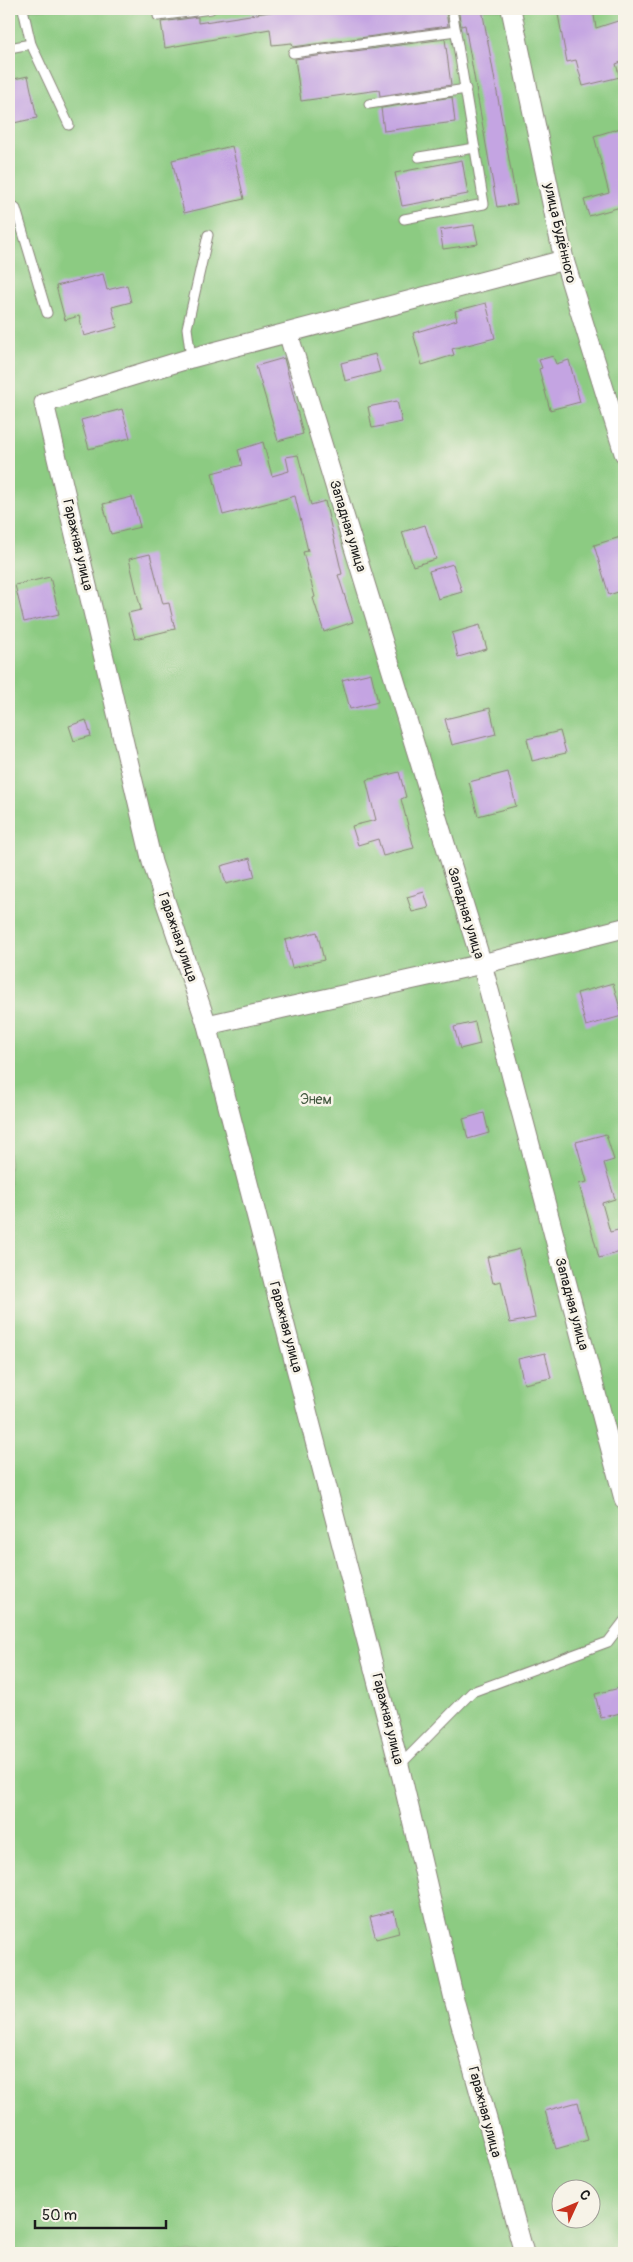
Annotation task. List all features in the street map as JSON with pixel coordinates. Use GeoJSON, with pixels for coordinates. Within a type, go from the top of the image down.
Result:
{"type":"FeatureCollection","features":[{"type":"Feature","properties":{"kind":"street","name":"улица Будённого"},"geometry":{"type":"LineString","coordinates":[[511,9],[564,260],[624,453]]}},
{"type":"Feature","properties":{"kind":"street"},"geometry":{"type":"LineString","coordinates":[[191,358],[564,260]]}},
{"type":"Feature","properties":{"kind":"street","name":"Западная улица"},"geometry":{"type":"LineString","coordinates":[[288,333],[482,964],[624,1499]]}},
{"type":"Feature","properties":{"kind":"street","name":"Гаражная улица"},"geometry":{"type":"LineString","coordinates":[[191,358],[44,403],[152,862],[207,1025],[399,1765],[455,2002],[524,2253]]}},
{"type":"Feature","properties":{"kind":"street"},"geometry":{"type":"LineString","coordinates":[[207,1025],[482,964],[624,928]]}},
{"type":"Feature","properties":{"kind":"lane"},"geometry":{"type":"LineString","coordinates":[[23,9],[31,44],[69,125]]}},
{"type":"Feature","properties":{"kind":"lane"},"geometry":{"type":"LineString","coordinates":[[158,16],[211,9]]}},
{"type":"Feature","properties":{"kind":"lane"},"geometry":{"type":"LineString","coordinates":[[404,219],[484,204],[452,9]]}},
{"type":"Feature","properties":{"kind":"lane"},"geometry":{"type":"LineString","coordinates":[[293,54],[456,31]]}},
{"type":"Feature","properties":{"kind":"lane"},"geometry":{"type":"LineString","coordinates":[[9,48],[31,44]]}},
{"type":"Feature","properties":{"kind":"lane"},"geometry":{"type":"LineString","coordinates":[[368,104],[466,89]]}},
{"type":"Feature","properties":{"kind":"lane"},"geometry":{"type":"LineString","coordinates":[[419,157],[475,148]]}},
{"type":"Feature","properties":{"kind":"lane"},"geometry":{"type":"LineString","coordinates":[[9,203],[16,209],[47,313]]}},
{"type":"Feature","properties":{"kind":"lane"},"geometry":{"type":"LineString","coordinates":[[191,358],[187,328],[208,235]]}},
{"type":"Feature","properties":{"kind":"lane"},"geometry":{"type":"LineString","coordinates":[[399,1765],[472,1692],[608,1642],[624,1621]]}},
{"type":"Feature","properties":{"kind":"green space","name":"Энем"},"geometry":{"type":"Polygon","coordinates":[[[9,9],[624,9],[624,2253],[9,2253],[9,9]]]}},
{"type":"Feature","properties":{"kind":"building"},"geometry":{"type":"Polygon","coordinates":[[[289,9],[446,9],[448,26],[293,47],[292,43],[272,45],[270,29],[165,48],[161,22],[198,17],[198,23],[289,9]]]}},
{"type":"Feature","properties":{"kind":"building"},"geometry":{"type":"Polygon","coordinates":[[[458,9],[482,9],[517,204],[497,207],[465,25],[461,26],[458,9]]]}},
{"type":"Feature","properties":{"kind":"building"},"geometry":{"type":"Polygon","coordinates":[[[557,9],[593,9],[596,28],[624,19],[624,61],[616,64],[620,77],[583,86],[576,60],[567,62],[557,9]]]}},
{"type":"Feature","properties":{"kind":"building"},"geometry":{"type":"Polygon","coordinates":[[[445,39],[451,85],[380,96],[379,90],[301,101],[295,59],[445,39]]]}},
{"type":"Feature","properties":{"kind":"building"},"geometry":{"type":"Polygon","coordinates":[[[28,76],[37,118],[9,124],[9,80],[28,76]]]}},
{"type":"Feature","properties":{"kind":"building"},"geometry":{"type":"Polygon","coordinates":[[[452,97],[455,122],[384,131],[381,108],[452,97]]]}},
{"type":"Feature","properties":{"kind":"building"},"geometry":{"type":"Polygon","coordinates":[[[624,127],[624,206],[589,216],[584,200],[609,193],[594,136],[624,127]]]}},
{"type":"Feature","properties":{"kind":"building"},"geometry":{"type":"Polygon","coordinates":[[[232,146],[244,199],[184,213],[172,160],[232,146]]]}},
{"type":"Feature","properties":{"kind":"building"},"geometry":{"type":"Polygon","coordinates":[[[462,160],[468,194],[402,206],[395,173],[462,160]]]}},
{"type":"Feature","properties":{"kind":"building"},"geometry":{"type":"Polygon","coordinates":[[[474,225],[478,244],[443,249],[440,230],[474,225]]]}},
{"type":"Feature","properties":{"kind":"building"},"geometry":{"type":"Polygon","coordinates":[[[103,274],[107,290],[127,285],[131,302],[112,307],[117,327],[84,336],[79,316],[65,320],[56,286],[103,274]]]}},
{"type":"Feature","properties":{"kind":"building"},"geometry":{"type":"Polygon","coordinates":[[[486,303],[495,338],[452,349],[454,355],[422,365],[413,333],[457,320],[455,311],[486,303]]]}},
{"type":"Feature","properties":{"kind":"building"},"geometry":{"type":"Polygon","coordinates":[[[375,354],[380,372],[345,381],[341,363],[375,354]]]}},
{"type":"Feature","properties":{"kind":"building"},"geometry":{"type":"Polygon","coordinates":[[[553,356],[556,364],[569,360],[580,402],[550,410],[539,369],[542,368],[539,360],[553,356]]]}},
{"type":"Feature","properties":{"kind":"building"},"geometry":{"type":"Polygon","coordinates":[[[284,358],[303,434],[278,441],[256,366],[284,358]]]}},
{"type":"Feature","properties":{"kind":"building"},"geometry":{"type":"Polygon","coordinates":[[[397,401],[402,422],[372,428],[368,407],[397,401]]]}},
{"type":"Feature","properties":{"kind":"building"},"geometry":{"type":"Polygon","coordinates":[[[122,409],[130,438],[89,449],[81,420],[122,409]]]}},
{"type":"Feature","properties":{"kind":"building"},"geometry":{"type":"Polygon","coordinates":[[[263,442],[272,476],[289,471],[286,457],[298,455],[311,505],[325,501],[342,574],[338,575],[353,622],[324,632],[313,598],[315,597],[303,552],[308,551],[295,496],[223,515],[212,473],[242,465],[238,450],[263,442]]]}},
{"type":"Feature","properties":{"kind":"building"},"geometry":{"type":"Polygon","coordinates":[[[132,497],[140,527],[111,534],[103,504],[132,497]]]}},
{"type":"Feature","properties":{"kind":"building"},"geometry":{"type":"Polygon","coordinates":[[[425,525],[436,559],[413,566],[402,532],[425,525]]]}},
{"type":"Feature","properties":{"kind":"building"},"geometry":{"type":"Polygon","coordinates":[[[624,536],[624,590],[609,595],[594,545],[624,536]]]}},
{"type":"Feature","properties":{"kind":"building"},"geometry":{"type":"Polygon","coordinates":[[[150,554],[163,604],[169,603],[175,629],[135,639],[128,613],[141,610],[129,559],[150,554]]]}},
{"type":"Feature","properties":{"kind":"building"},"geometry":{"type":"Polygon","coordinates":[[[453,564],[462,592],[438,599],[429,571],[453,564]]]}},
{"type":"Feature","properties":{"kind":"building"},"geometry":{"type":"Polygon","coordinates":[[[50,577],[59,614],[24,622],[15,585],[50,577]]]}},
{"type":"Feature","properties":{"kind":"building"},"geometry":{"type":"Polygon","coordinates":[[[480,625],[487,649],[458,657],[452,633],[480,625]]]}},
{"type":"Feature","properties":{"kind":"building"},"geometry":{"type":"Polygon","coordinates":[[[371,673],[378,702],[350,709],[342,680],[371,673]]]}},
{"type":"Feature","properties":{"kind":"building"},"geometry":{"type":"Polygon","coordinates":[[[490,708],[496,734],[452,745],[445,719],[490,708]]]}},
{"type":"Feature","properties":{"kind":"building"},"geometry":{"type":"Polygon","coordinates":[[[86,720],[91,736],[74,741],[69,726],[86,720]]]}},
{"type":"Feature","properties":{"kind":"building"},"geometry":{"type":"Polygon","coordinates":[[[560,731],[566,753],[532,761],[527,739],[560,731]]]}},
{"type":"Feature","properties":{"kind":"building"},"geometry":{"type":"Polygon","coordinates":[[[399,772],[406,797],[401,799],[414,848],[383,856],[378,839],[358,845],[352,826],[376,820],[366,780],[399,772]]]}},
{"type":"Feature","properties":{"kind":"building"},"geometry":{"type":"Polygon","coordinates":[[[508,772],[516,806],[478,816],[469,782],[508,772]]]}},
{"type":"Feature","properties":{"kind":"building"},"geometry":{"type":"Polygon","coordinates":[[[250,858],[255,877],[226,884],[221,866],[250,858]]]}},
{"type":"Feature","properties":{"kind":"building"},"geometry":{"type":"Polygon","coordinates":[[[424,892],[429,908],[412,912],[407,897],[424,892]]]}},
{"type":"Feature","properties":{"kind":"building"},"geometry":{"type":"Polygon","coordinates":[[[317,932],[324,960],[292,968],[285,940],[317,932]]]}},
{"type":"Feature","properties":{"kind":"building"},"geometry":{"type":"Polygon","coordinates":[[[613,983],[622,1016],[586,1026],[577,993],[613,983]]]}},
{"type":"Feature","properties":{"kind":"building"},"geometry":{"type":"Polygon","coordinates":[[[475,1022],[480,1044],[460,1049],[454,1027],[475,1022]]]}},
{"type":"Feature","properties":{"kind":"building"},"geometry":{"type":"Polygon","coordinates":[[[484,1113],[489,1133],[468,1139],[463,1119],[484,1113]]]}},
{"type":"Feature","properties":{"kind":"building"},"geometry":{"type":"Polygon","coordinates":[[[606,1134],[614,1160],[604,1163],[615,1199],[602,1203],[610,1232],[622,1229],[624,1251],[599,1258],[579,1184],[587,1182],[576,1142],[606,1134]]]}},
{"type":"Feature","properties":{"kind":"building"},"geometry":{"type":"Polygon","coordinates":[[[520,1249],[535,1318],[510,1323],[501,1281],[493,1283],[487,1257],[520,1249]]]}},
{"type":"Feature","properties":{"kind":"building"},"geometry":{"type":"Polygon","coordinates":[[[545,1353],[551,1378],[524,1384],[518,1359],[545,1353]]]}},
{"type":"Feature","properties":{"kind":"building"},"geometry":{"type":"Polygon","coordinates":[[[624,1687],[624,1712],[601,1718],[595,1694],[624,1687]]]}},
{"type":"Feature","properties":{"kind":"building"},"geometry":{"type":"Polygon","coordinates":[[[394,1911],[399,1933],[376,1939],[370,1917],[394,1911]]]}},
{"type":"Feature","properties":{"kind":"building"},"geometry":{"type":"Polygon","coordinates":[[[578,2102],[588,2140],[556,2149],[545,2111],[578,2102]]]}}]}
